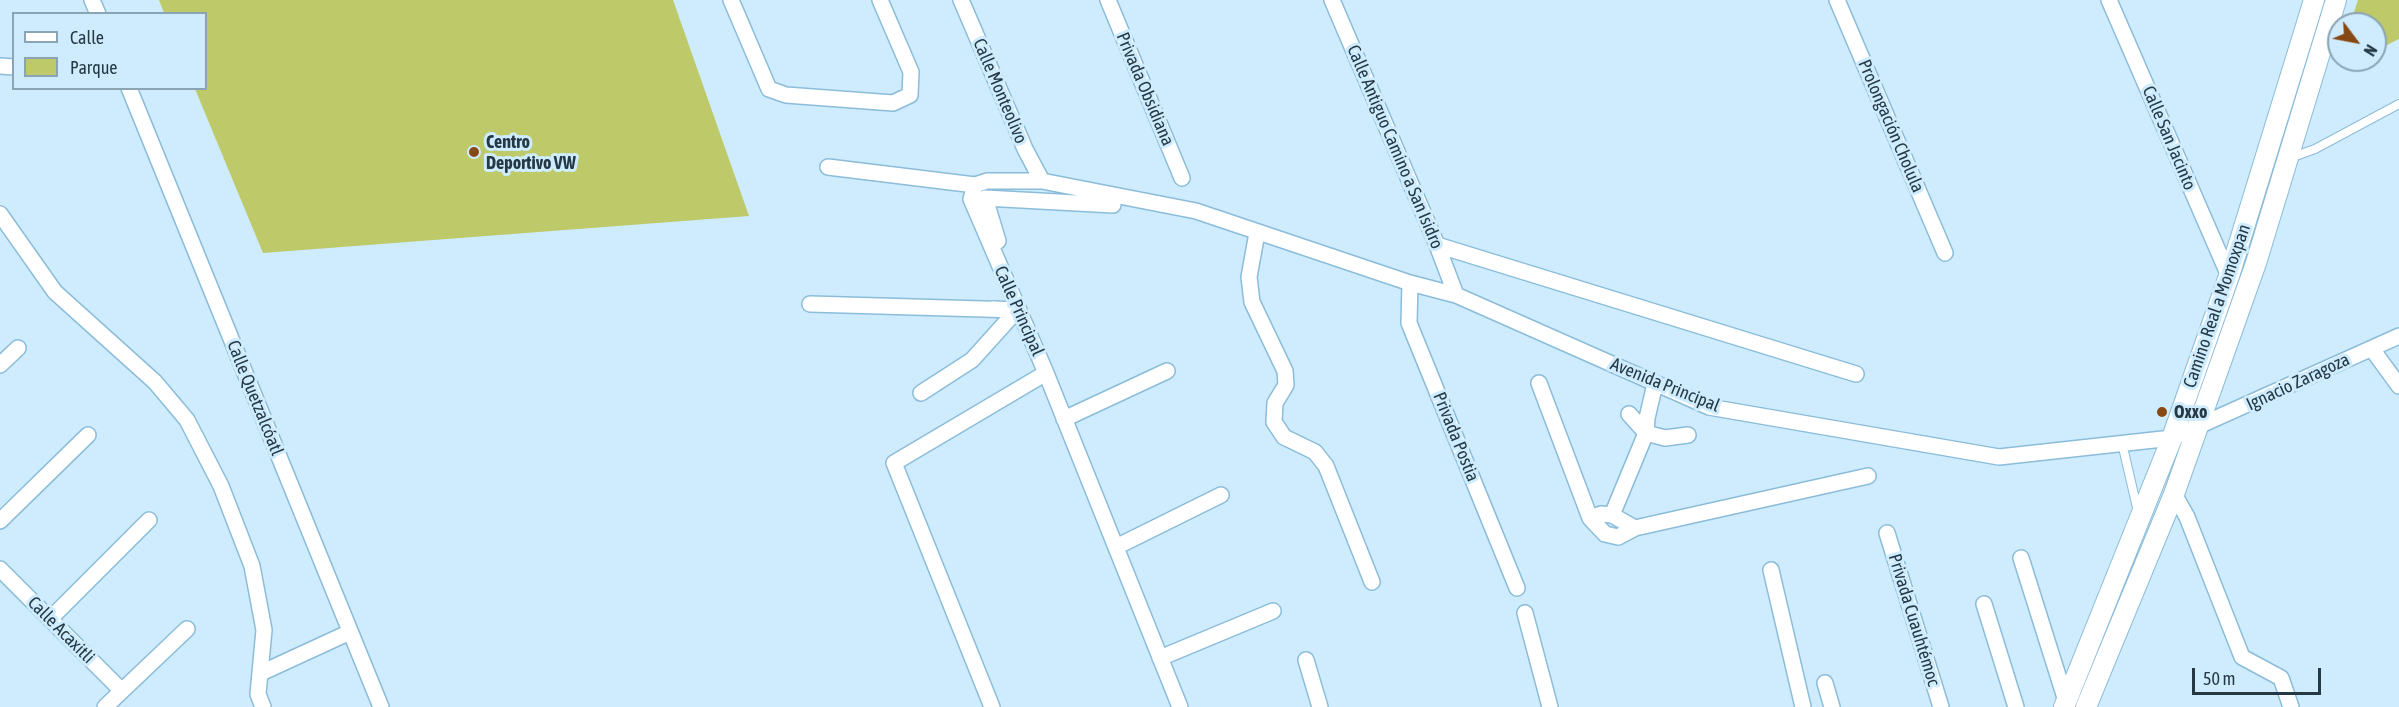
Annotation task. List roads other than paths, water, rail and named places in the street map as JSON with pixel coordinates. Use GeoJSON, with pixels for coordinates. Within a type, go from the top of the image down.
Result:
{"type":"FeatureCollection","features":[{"type":"Feature","properties":{"kind":"street"},"geometry":{"type":"LineString","coordinates":[[731,0],[770,89],[786,95],[893,103],[910,94],[911,72],[880,0]]}},
{"type":"Feature","properties":{"kind":"street","name":"Calle Monteolivo"},"geometry":{"type":"LineString","coordinates":[[961,0],[1025,149],[1042,181]]}},
{"type":"Feature","properties":{"kind":"street","name":"Privada Obsidiana"},"geometry":{"type":"LineString","coordinates":[[1108,0],[1182,178]]}},
{"type":"Feature","properties":{"kind":"street","name":"Calle Antiguo Camino a San Isidro"},"geometry":{"type":"LineString","coordinates":[[1332,0],[1437,245],[1456,295]]}},
{"type":"Feature","properties":{"kind":"street","name":"Prolongación Cholula"},"geometry":{"type":"LineString","coordinates":[[1838,0],[1945,252]]}},
{"type":"Feature","properties":{"kind":"street","name":"Calle San Jacinto"},"geometry":{"type":"LineString","coordinates":[[2109,0],[2229,276]]}},
{"type":"Feature","properties":{"kind":"street","name":"Camino Real a Momoxpan"},"geometry":{"type":"LineString","coordinates":[[2065,704],[2172,438],[2229,276],[2314,0]]}},
{"type":"Feature","properties":{"kind":"street","name":"Camino Real a Momoxpan"},"geometry":{"type":"LineString","coordinates":[[2086,707],[2174,494],[2256,263],[2336,0]]}},
{"type":"Feature","properties":{"kind":"street","name":"Calle Quetzalcóatl"},"geometry":{"type":"LineString","coordinates":[[130,90],[381,707]]}},
{"type":"Feature","properties":{"kind":"street"},"geometry":{"type":"LineString","coordinates":[[828,167],[975,185],[987,181],[1042,181],[1196,211],[1257,233],[1249,277],[1252,302],[1285,371],[1286,385],[1275,403],[1274,422],[1284,437],[1315,452],[1326,466],[1372,582]]}},
{"type":"Feature","properties":{"kind":"street","name":"Calle Principal"},"geometry":{"type":"LineString","coordinates":[[975,185],[971,199],[1017,310],[1068,418],[1116,547],[1180,707]]}},
{"type":"Feature","properties":{"kind":"street"},"geometry":{"type":"LineString","coordinates":[[1113,205],[985,198],[1005,261],[1068,418],[1167,371]]}},
{"type":"Feature","properties":{"kind":"street"},"geometry":{"type":"LineString","coordinates":[[0,214],[55,292],[155,382],[188,420],[221,486],[252,566],[264,630],[258,694],[263,707]]}},
{"type":"Feature","properties":{"kind":"street","name":"Avenida Principal"},"geometry":{"type":"LineString","coordinates":[[1257,233],[1410,283],[1456,295],[1709,407],[1999,457],[2172,438],[2197,428]]}},
{"type":"Feature","properties":{"kind":"street"},"geometry":{"type":"LineString","coordinates":[[1437,245],[1856,374]]}},
{"type":"Feature","properties":{"kind":"street","name":"Privada Postia"},"geometry":{"type":"LineString","coordinates":[[1410,283],[1409,323],[1517,588]]}},
{"type":"Feature","properties":{"kind":"street"},"geometry":{"type":"LineString","coordinates":[[810,304],[1017,310]]}},
{"type":"Feature","properties":{"kind":"street"},"geometry":{"type":"LineString","coordinates":[[993,309],[1017,310]]}},
{"type":"Feature","properties":{"kind":"street"},"geometry":{"type":"LineString","coordinates":[[921,393],[972,360],[1017,310]]}},
{"type":"Feature","properties":{"kind":"street","name":"Ignacio Zaragoza"},"geometry":{"type":"LineString","coordinates":[[2197,428],[2399,336]]}},
{"type":"Feature","properties":{"kind":"street"},"geometry":{"type":"LineString","coordinates":[[0,365],[18,348]]}},
{"type":"Feature","properties":{"kind":"street"},"geometry":{"type":"LineString","coordinates":[[2372,349],[2399,386]]}},
{"type":"Feature","properties":{"kind":"street"},"geometry":{"type":"LineString","coordinates":[[992,707],[894,463],[1046,372]]}},
{"type":"Feature","properties":{"kind":"street"},"geometry":{"type":"LineString","coordinates":[[1539,383],[1590,519],[1605,534],[1618,537],[1635,528],[1868,476]]}},
{"type":"Feature","properties":{"kind":"street"},"geometry":{"type":"LineString","coordinates":[[1612,515],[1647,425],[1655,384]]}},
{"type":"Feature","properties":{"kind":"street"},"geometry":{"type":"LineString","coordinates":[[1629,414],[1665,438],[1688,435]]}},
{"type":"Feature","properties":{"kind":"street"},"geometry":{"type":"LineString","coordinates":[[0,521],[88,435]]}},
{"type":"Feature","properties":{"kind":"street"},"geometry":{"type":"LineString","coordinates":[[2174,494],[2187,517],[2242,657],[2281,678],[2291,707]]}},
{"type":"Feature","properties":{"kind":"street"},"geometry":{"type":"LineString","coordinates":[[1116,547],[1221,495]]}},
{"type":"Feature","properties":{"kind":"street"},"geometry":{"type":"LineString","coordinates":[[1590,519],[1601,514],[1612,515],[1635,528]]}},
{"type":"Feature","properties":{"kind":"street"},"geometry":{"type":"LineString","coordinates":[[50,619],[149,520]]}},
{"type":"Feature","properties":{"kind":"street","name":"Privada Cuauhtémoc"},"geometry":{"type":"LineString","coordinates":[[1887,533],[1941,707]]}},
{"type":"Feature","properties":{"kind":"street"},"geometry":{"type":"LineString","coordinates":[[2022,558],[2065,704]]}},
{"type":"Feature","properties":{"kind":"street","name":"Calle Acaxitli"},"geometry":{"type":"LineString","coordinates":[[0,569],[122,691]]}},
{"type":"Feature","properties":{"kind":"street"},"geometry":{"type":"LineString","coordinates":[[1771,570],[1803,707]]}},
{"type":"Feature","properties":{"kind":"street"},"geometry":{"type":"LineString","coordinates":[[1984,604],[2016,707]]}},
{"type":"Feature","properties":{"kind":"street"},"geometry":{"type":"LineString","coordinates":[[1160,658],[1274,611]]}},
{"type":"Feature","properties":{"kind":"street"},"geometry":{"type":"LineString","coordinates":[[1525,613],[1550,707]]}},
{"type":"Feature","properties":{"kind":"street"},"geometry":{"type":"LineString","coordinates":[[105,707],[187,629]]}},
{"type":"Feature","properties":{"kind":"street"},"geometry":{"type":"LineString","coordinates":[[261,673],[350,632]]}},
{"type":"Feature","properties":{"kind":"street"},"geometry":{"type":"LineString","coordinates":[[1306,660],[1320,707]]}},
{"type":"Feature","properties":{"kind":"street"},"geometry":{"type":"LineString","coordinates":[[1825,683],[1832,707]]}},
{"type":"Feature","properties":{"kind":"lane"},"geometry":{"type":"LineString","coordinates":[[2288,159],[2315,149],[2399,104]]}},
{"type":"Feature","properties":{"kind":"lane"},"geometry":{"type":"LineString","coordinates":[[2122,443],[2140,521]]}},
{"type":"Feature","properties":{"kind":"place","name":"Centro Deportivo VW"},"geometry":{"type":"Point","coordinates":[474,152]}},
{"type":"Feature","properties":{"kind":"place","name":"Oxxo"},"geometry":{"type":"Point","coordinates":[2162,412]}}]}
